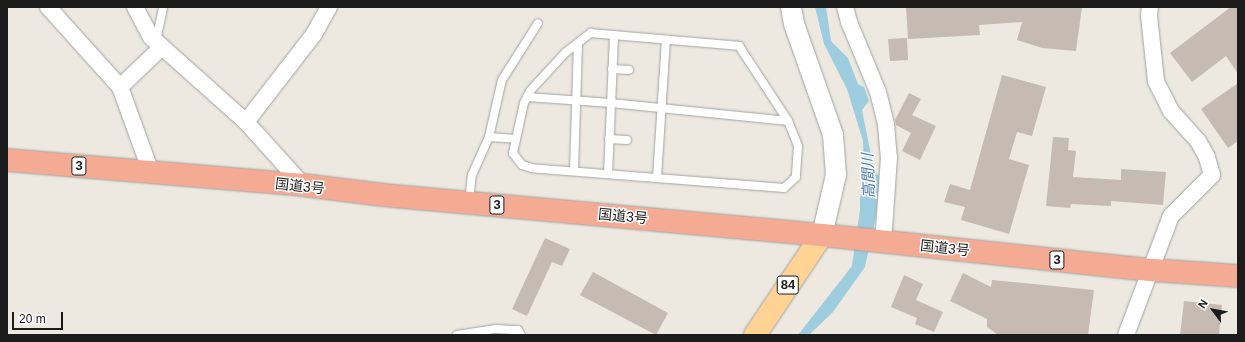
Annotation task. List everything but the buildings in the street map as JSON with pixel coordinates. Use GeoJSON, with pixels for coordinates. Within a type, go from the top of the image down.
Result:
{"type":"FeatureCollection","features":[{"type":"Feature","properties":{"kind":"highway","name":"国道3号"},"geometry":{"type":"LineString","coordinates":[[7,160],[303,185],[468,203],[822,235],[1152,270],[1238,276]]}},
{"type":"Feature","properties":{"kind":"main road","name":"84"},"geometry":{"type":"LineString","coordinates":[[755,335],[822,235]]}},
{"type":"Feature","properties":{"kind":"street"},"geometry":{"type":"LineString","coordinates":[[48,7],[120,87],[151,172]]}},
{"type":"Feature","properties":{"kind":"street"},"geometry":{"type":"LineString","coordinates":[[135,7],[151,37],[246,122],[303,185]]}},
{"type":"Feature","properties":{"kind":"street"},"geometry":{"type":"LineString","coordinates":[[246,122],[314,34],[329,7]]}},
{"type":"Feature","properties":{"kind":"street"},"geometry":{"type":"LineString","coordinates":[[791,7],[794,24],[834,135],[836,175],[822,235]]}},
{"type":"Feature","properties":{"kind":"street"},"geometry":{"type":"LineString","coordinates":[[845,7],[848,22],[878,92],[886,125],[888,158],[879,241]]}},
{"type":"Feature","properties":{"kind":"street"},"geometry":{"type":"LineString","coordinates":[[1126,335],[1152,270],[1171,216],[1212,175],[1208,157],[1198,141],[1171,111],[1156,81],[1149,15],[1150,7]]}},
{"type":"Feature","properties":{"kind":"street"},"geometry":{"type":"LineString","coordinates":[[120,87],[159,44]]}},
{"type":"Feature","properties":{"kind":"lane"},"geometry":{"type":"LineString","coordinates":[[159,44],[163,7]]}},
{"type":"Feature","properties":{"kind":"lane"},"geometry":{"type":"LineString","coordinates":[[468,203],[472,175],[489,137],[502,80],[538,23]]}},
{"type":"Feature","properties":{"kind":"lane"},"geometry":{"type":"LineString","coordinates":[[591,33],[666,40],[739,46],[788,121],[798,146],[796,177],[784,188],[532,168],[522,164],[513,153],[524,103],[530,91],[565,53],[591,33]]}},
{"type":"Feature","properties":{"kind":"lane"},"geometry":{"type":"LineString","coordinates":[[608,174],[614,35]]}},
{"type":"Feature","properties":{"kind":"lane"},"geometry":{"type":"LineString","coordinates":[[656,178],[666,40]]}},
{"type":"Feature","properties":{"kind":"lane"},"geometry":{"type":"LineString","coordinates":[[574,171],[578,43]]}},
{"type":"Feature","properties":{"kind":"lane"},"geometry":{"type":"LineString","coordinates":[[612,69],[629,70]]}},
{"type":"Feature","properties":{"kind":"lane"},"geometry":{"type":"LineString","coordinates":[[527,97],[611,103],[788,121]]}},
{"type":"Feature","properties":{"kind":"lane"},"geometry":{"type":"LineString","coordinates":[[489,137],[516,139]]}},
{"type":"Feature","properties":{"kind":"lane"},"geometry":{"type":"LineString","coordinates":[[609,139],[627,140]]}},
{"type":"Feature","properties":{"kind":"lane"},"geometry":{"type":"LineString","coordinates":[[457,335],[496,329],[518,330],[521,335]]}},
{"type":"Feature","properties":{"kind":"water","name":"高間川"},"geometry":{"type":"Polygon","coordinates":[[[815,7],[826,7],[831,41],[848,58],[858,84],[864,87],[869,101],[862,110],[874,170],[880,177],[876,216],[865,267],[833,312],[809,335],[798,335],[852,266],[860,210],[860,197],[864,183],[863,141],[847,89],[824,44],[815,7]]]}}]}
